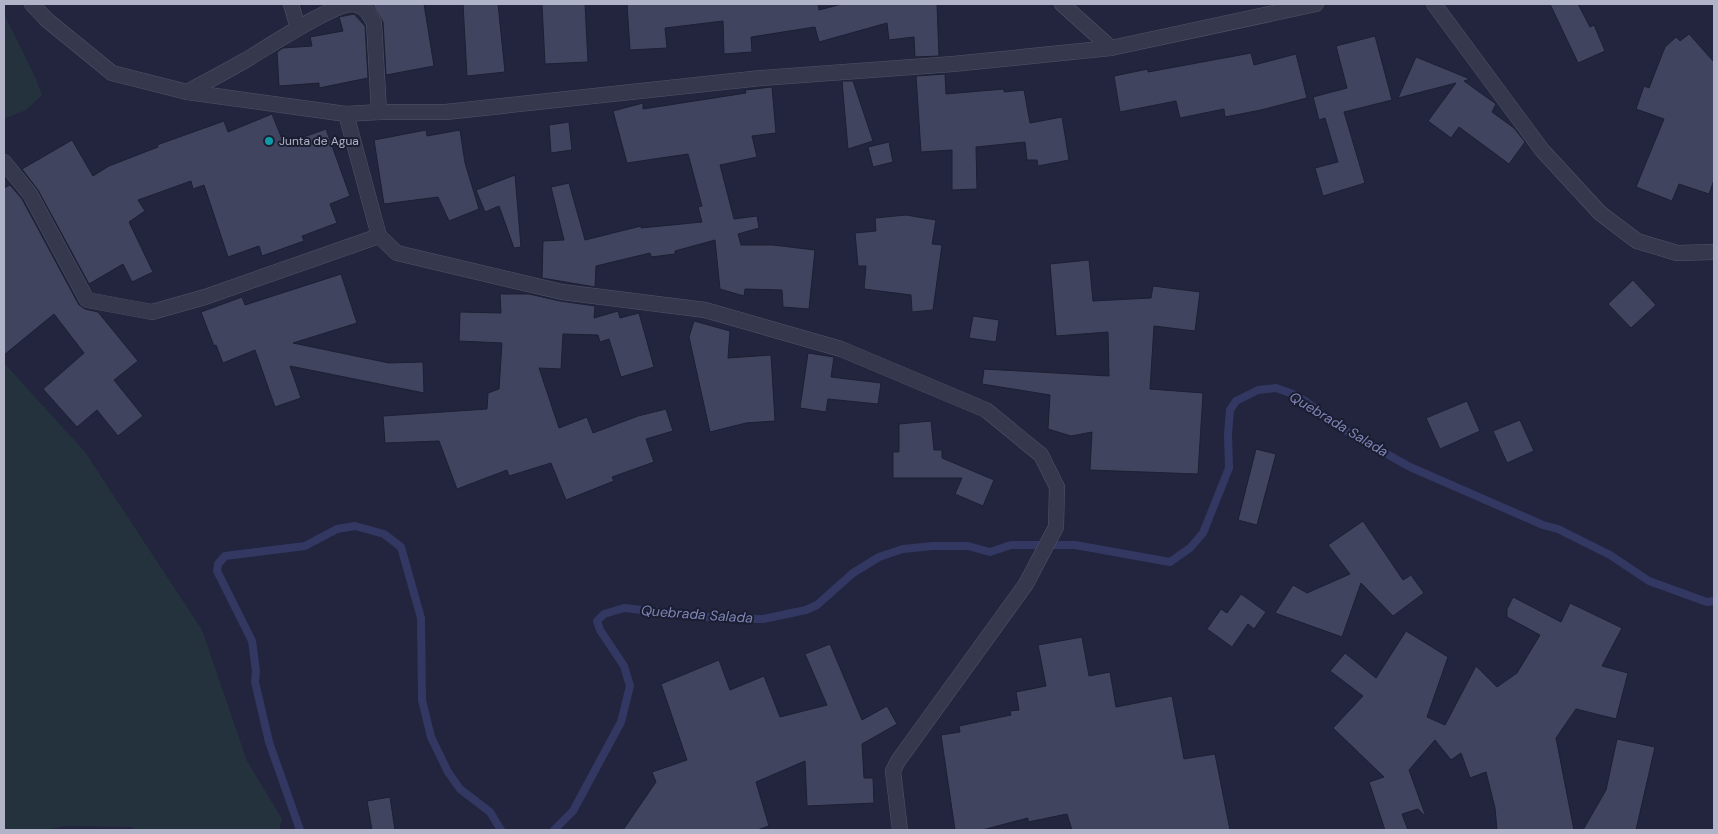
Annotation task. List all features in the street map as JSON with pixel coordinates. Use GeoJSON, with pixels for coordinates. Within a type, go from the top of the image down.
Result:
{"type":"FeatureCollection","features":[{"type":"Feature","properties":{"kind":"street"},"geometry":{"type":"LineString","coordinates":[[32,4],[47,20],[112,73],[187,92],[346,114],[446,112],[761,78],[953,64],[1111,48],[1316,4]]}},
{"type":"Feature","properties":{"kind":"street"},"geometry":{"type":"LineString","coordinates":[[291,4],[298,28]]}},
{"type":"Feature","properties":{"kind":"street"},"geometry":{"type":"LineString","coordinates":[[187,92],[244,61],[298,28],[350,4],[360,6],[369,12],[374,22],[380,112]]}},
{"type":"Feature","properties":{"kind":"street"},"geometry":{"type":"LineString","coordinates":[[1062,4],[1111,48]]}},
{"type":"Feature","properties":{"kind":"street"},"geometry":{"type":"LineString","coordinates":[[1434,4],[1542,150],[1600,213],[1637,241],[1677,253],[1714,252]]}},
{"type":"Feature","properties":{"kind":"street"},"geometry":{"type":"LineString","coordinates":[[346,114],[379,236],[397,253],[562,292],[705,310],[841,349],[986,410],[1040,455],[1057,487],[1056,527],[1026,584],[898,761],[893,771],[900,830]]}},
{"type":"Feature","properties":{"kind":"street"},"geometry":{"type":"LineString","coordinates":[[4,162],[30,194],[87,300],[117,307],[152,312],[205,297],[379,236]]}},
{"type":"Feature","properties":{"kind":"shaded area"},"geometry":{"type":"Polygon","coordinates":[[[4,14],[42,95],[26,110],[4,119],[4,14]]]}},
{"type":"Feature","properties":{"kind":"shaded area"},"geometry":{"type":"Polygon","coordinates":[[[4,363],[85,452],[202,630],[247,761],[282,819],[279,830],[137,830],[131,827],[65,826],[44,830],[4,830],[4,363]]]}},
{"type":"Feature","properties":{"kind":"building"},"geometry":{"type":"Polygon","coordinates":[[[372,4],[424,4],[434,66],[386,75],[383,22],[372,4]]]}},
{"type":"Feature","properties":{"kind":"building"},"geometry":{"type":"Polygon","coordinates":[[[463,4],[498,4],[505,72],[467,76],[463,4]]]}},
{"type":"Feature","properties":{"kind":"building"},"geometry":{"type":"Polygon","coordinates":[[[542,4],[585,4],[588,62],[545,64],[542,4]]]}},
{"type":"Feature","properties":{"kind":"building"},"geometry":{"type":"Polygon","coordinates":[[[627,4],[818,4],[819,10],[842,4],[937,4],[939,56],[915,57],[914,37],[889,40],[887,23],[819,42],[815,27],[751,37],[752,52],[724,54],[723,21],[665,28],[667,48],[630,50],[627,4]]]}},
{"type":"Feature","properties":{"kind":"building"},"geometry":{"type":"Polygon","coordinates":[[[1550,4],[1578,4],[1590,27],[1594,25],[1605,51],[1578,63],[1550,4]]]}},
{"type":"Feature","properties":{"kind":"building"},"geometry":{"type":"Polygon","coordinates":[[[354,14],[365,26],[368,78],[319,88],[319,83],[279,86],[277,52],[283,48],[312,46],[310,37],[343,31],[339,17],[354,14]]]}},
{"type":"Feature","properties":{"kind":"building"},"geometry":{"type":"Polygon","coordinates":[[[1689,34],[1714,62],[1714,180],[1709,194],[1679,184],[1672,201],[1636,187],[1664,119],[1636,109],[1644,86],[1649,88],[1665,47],[1676,37],[1680,41],[1689,34]]]}},
{"type":"Feature","properties":{"kind":"building"},"geometry":{"type":"Polygon","coordinates":[[[1375,36],[1392,100],[1344,112],[1365,183],[1323,196],[1315,168],[1338,162],[1325,118],[1319,120],[1313,97],[1347,88],[1336,46],[1375,36]]]}},
{"type":"Feature","properties":{"kind":"building"},"geometry":{"type":"Polygon","coordinates":[[[1251,53],[1254,65],[1296,54],[1307,98],[1225,117],[1224,109],[1180,118],[1176,101],[1120,112],[1114,76],[1148,69],[1148,72],[1251,53]]]}},
{"type":"Feature","properties":{"kind":"building"},"geometry":{"type":"Polygon","coordinates":[[[1416,57],[1470,79],[1464,81],[1496,104],[1492,112],[1514,128],[1525,142],[1509,164],[1459,127],[1451,138],[1428,121],[1456,83],[1398,98],[1416,57]]]}},
{"type":"Feature","properties":{"kind":"building"},"geometry":{"type":"Polygon","coordinates":[[[945,74],[946,94],[1004,89],[1004,92],[1024,90],[1030,123],[1062,117],[1069,160],[1038,166],[1037,160],[1027,160],[1025,142],[976,147],[977,189],[952,190],[952,150],[921,152],[916,76],[945,74]]]}},
{"type":"Feature","properties":{"kind":"building"},"geometry":{"type":"Polygon","coordinates":[[[842,81],[853,81],[873,141],[848,149],[842,81]]]}},
{"type":"Feature","properties":{"kind":"building"},"geometry":{"type":"Polygon","coordinates":[[[772,87],[776,133],[752,136],[757,157],[720,165],[734,219],[757,216],[759,228],[738,234],[741,245],[773,245],[815,250],[809,309],[783,307],[782,290],[745,289],[744,296],[720,289],[715,240],[675,251],[675,254],[651,257],[650,253],[596,266],[595,287],[542,278],[543,241],[564,240],[551,187],[569,183],[585,240],[641,226],[641,228],[702,222],[698,207],[702,206],[688,154],[627,163],[613,111],[643,103],[643,109],[746,93],[745,90],[772,87]]]}},
{"type":"Feature","properties":{"kind":"building"},"geometry":{"type":"Polygon","coordinates":[[[272,114],[284,144],[326,129],[350,196],[330,204],[337,223],[302,236],[304,241],[262,256],[259,246],[228,257],[204,185],[193,189],[191,181],[138,200],[145,211],[129,222],[153,272],[132,282],[123,264],[89,284],[38,190],[22,169],[72,140],[93,176],[109,166],[158,147],[157,145],[224,121],[228,132],[272,114]]]}},
{"type":"Feature","properties":{"kind":"building"},"geometry":{"type":"Polygon","coordinates":[[[569,122],[572,150],[551,153],[549,125],[569,122]]]}},
{"type":"Feature","properties":{"kind":"building"},"geometry":{"type":"Polygon","coordinates":[[[426,130],[427,136],[460,130],[465,163],[479,209],[449,221],[438,197],[384,204],[374,140],[426,130]]]}},
{"type":"Feature","properties":{"kind":"building"},"geometry":{"type":"Polygon","coordinates":[[[889,142],[893,162],[873,167],[868,147],[889,142]]]}},
{"type":"Feature","properties":{"kind":"building"},"geometry":{"type":"Polygon","coordinates":[[[515,175],[521,247],[514,248],[499,206],[485,212],[476,190],[515,175]]]}},
{"type":"Feature","properties":{"kind":"building"},"geometry":{"type":"Polygon","coordinates":[[[10,185],[22,199],[79,305],[85,309],[98,312],[138,361],[114,380],[143,416],[118,436],[97,410],[77,427],[43,389],[84,353],[54,314],[4,355],[4,188],[10,185]]]}},
{"type":"Feature","properties":{"kind":"building"},"geometry":{"type":"Polygon","coordinates":[[[906,215],[936,220],[932,244],[942,245],[933,310],[912,312],[911,295],[864,289],[866,266],[858,266],[855,233],[876,231],[875,218],[906,215]]]}},
{"type":"Feature","properties":{"kind":"building"},"geometry":{"type":"Polygon","coordinates":[[[1089,260],[1093,301],[1151,298],[1153,286],[1200,292],[1195,331],[1154,326],[1150,389],[1203,393],[1198,474],[1090,470],[1092,432],[1071,436],[1048,429],[1050,395],[982,384],[984,369],[1109,376],[1108,332],[1056,336],[1050,264],[1089,260]]]}},
{"type":"Feature","properties":{"kind":"building"},"geometry":{"type":"Polygon","coordinates":[[[341,274],[357,323],[293,343],[389,363],[423,362],[424,393],[290,366],[301,398],[275,407],[255,350],[223,363],[216,345],[214,346],[201,312],[242,297],[245,305],[341,274]]]}},
{"type":"Feature","properties":{"kind":"building"},"geometry":{"type":"Polygon","coordinates":[[[1633,280],[1656,305],[1631,328],[1608,304],[1633,280]]]}},
{"type":"Feature","properties":{"kind":"building"},"geometry":{"type":"Polygon","coordinates":[[[500,294],[529,294],[595,306],[594,318],[618,311],[620,318],[639,313],[654,367],[621,377],[609,339],[600,342],[598,335],[563,334],[561,369],[539,368],[559,428],[587,417],[593,433],[638,416],[666,409],[673,431],[646,439],[654,462],[612,477],[614,481],[566,500],[551,463],[509,476],[507,470],[457,489],[439,441],[385,443],[383,416],[487,409],[488,393],[499,389],[502,343],[459,341],[460,312],[501,313],[500,294]]]}},
{"type":"Feature","properties":{"kind":"building"},"geometry":{"type":"Polygon","coordinates":[[[973,316],[999,320],[996,342],[969,338],[973,316]]]}},
{"type":"Feature","properties":{"kind":"building"},"geometry":{"type":"Polygon","coordinates":[[[694,321],[730,331],[728,358],[771,355],[775,421],[746,423],[710,432],[689,337],[694,321]]]}},
{"type":"Feature","properties":{"kind":"building"},"geometry":{"type":"Polygon","coordinates":[[[808,353],[834,357],[831,377],[881,383],[878,404],[828,399],[826,412],[800,408],[808,353]]]}},
{"type":"Feature","properties":{"kind":"building"},"geometry":{"type":"Polygon","coordinates":[[[1467,401],[1480,431],[1440,449],[1426,418],[1467,401]]]}},
{"type":"Feature","properties":{"kind":"building"},"geometry":{"type":"Polygon","coordinates":[[[1520,420],[1534,451],[1507,463],[1493,431],[1520,420]]]}},
{"type":"Feature","properties":{"kind":"building"},"geometry":{"type":"Polygon","coordinates":[[[931,421],[934,450],[942,450],[942,458],[994,480],[983,506],[955,494],[962,478],[893,478],[893,452],[899,452],[899,424],[931,421]]]}},
{"type":"Feature","properties":{"kind":"building"},"geometry":{"type":"Polygon","coordinates":[[[1256,449],[1276,454],[1257,525],[1238,520],[1256,449]]]}},
{"type":"Feature","properties":{"kind":"building"},"geometry":{"type":"Polygon","coordinates":[[[1363,521],[1403,580],[1411,575],[1424,593],[1393,616],[1361,583],[1342,637],[1275,613],[1293,585],[1307,593],[1350,574],[1328,545],[1363,521]]]}},
{"type":"Feature","properties":{"kind":"building"},"geometry":{"type":"Polygon","coordinates":[[[1241,594],[1266,612],[1254,629],[1248,624],[1232,647],[1207,629],[1221,609],[1227,613],[1241,594]]]}},
{"type":"Feature","properties":{"kind":"building"},"geometry":{"type":"Polygon","coordinates":[[[1513,597],[1561,622],[1570,603],[1622,628],[1602,666],[1628,673],[1616,719],[1576,709],[1556,738],[1574,830],[1497,830],[1495,808],[1486,772],[1470,778],[1461,753],[1451,760],[1435,740],[1409,770],[1426,817],[1418,809],[1402,814],[1408,830],[1385,830],[1369,782],[1384,777],[1333,728],[1363,696],[1330,671],[1345,653],[1376,678],[1406,631],[1448,657],[1427,717],[1445,725],[1476,666],[1497,687],[1517,673],[1540,635],[1507,617],[1507,609],[1513,597]]]}},
{"type":"Feature","properties":{"kind":"building"},"geometry":{"type":"Polygon","coordinates":[[[1082,637],[1089,676],[1110,672],[1116,707],[1172,696],[1184,759],[1215,754],[1230,830],[1072,830],[1067,814],[1028,822],[1028,818],[982,830],[955,830],[941,735],[960,732],[959,726],[1011,715],[1010,711],[1019,710],[1016,692],[1046,686],[1038,645],[1082,637]]]}},
{"type":"Feature","properties":{"kind":"building"},"geometry":{"type":"Polygon","coordinates":[[[830,644],[862,720],[887,706],[897,724],[862,744],[864,778],[873,778],[874,803],[807,806],[805,761],[756,782],[769,826],[757,830],[623,830],[656,782],[652,772],[687,760],[661,684],[719,660],[730,690],[764,676],[780,717],[827,705],[805,654],[830,644]]]}},
{"type":"Feature","properties":{"kind":"building"},"geometry":{"type":"Polygon","coordinates":[[[1617,739],[1655,747],[1636,830],[1583,830],[1606,790],[1617,739]]]}},
{"type":"Feature","properties":{"kind":"building"},"geometry":{"type":"Polygon","coordinates":[[[390,797],[395,830],[372,830],[367,801],[390,797]]]}},
{"type":"Feature","properties":{"kind":"waterway","name":"Quebrada Salada"},"geometry":{"type":"LineString","coordinates":[[554,830],[573,811],[621,722],[630,686],[624,666],[600,630],[597,621],[604,614],[624,608],[726,619],[763,619],[806,610],[817,605],[853,573],[879,557],[903,549],[933,546],[968,546],[990,552],[1011,545],[1075,545],[1170,562],[1190,548],[1203,533],[1229,468],[1228,434],[1230,410],[1236,401],[1258,390],[1276,388],[1293,394],[1339,427],[1410,467],[1543,525],[1558,529],[1610,555],[1649,581],[1707,602],[1714,601]]}},
{"type":"Feature","properties":{"kind":"waterway","name":"Quebrada Salada"},"geometry":{"type":"LineString","coordinates":[[300,830],[269,742],[255,682],[256,671],[252,641],[217,571],[218,564],[225,556],[305,546],[337,529],[355,526],[384,534],[401,547],[421,618],[422,700],[431,737],[448,772],[460,789],[490,812],[501,830]]}},
{"type":"Feature","properties":{"kind":"place","name":"Junta de Agua"},"geometry":{"type":"Point","coordinates":[269,141]}}]}
